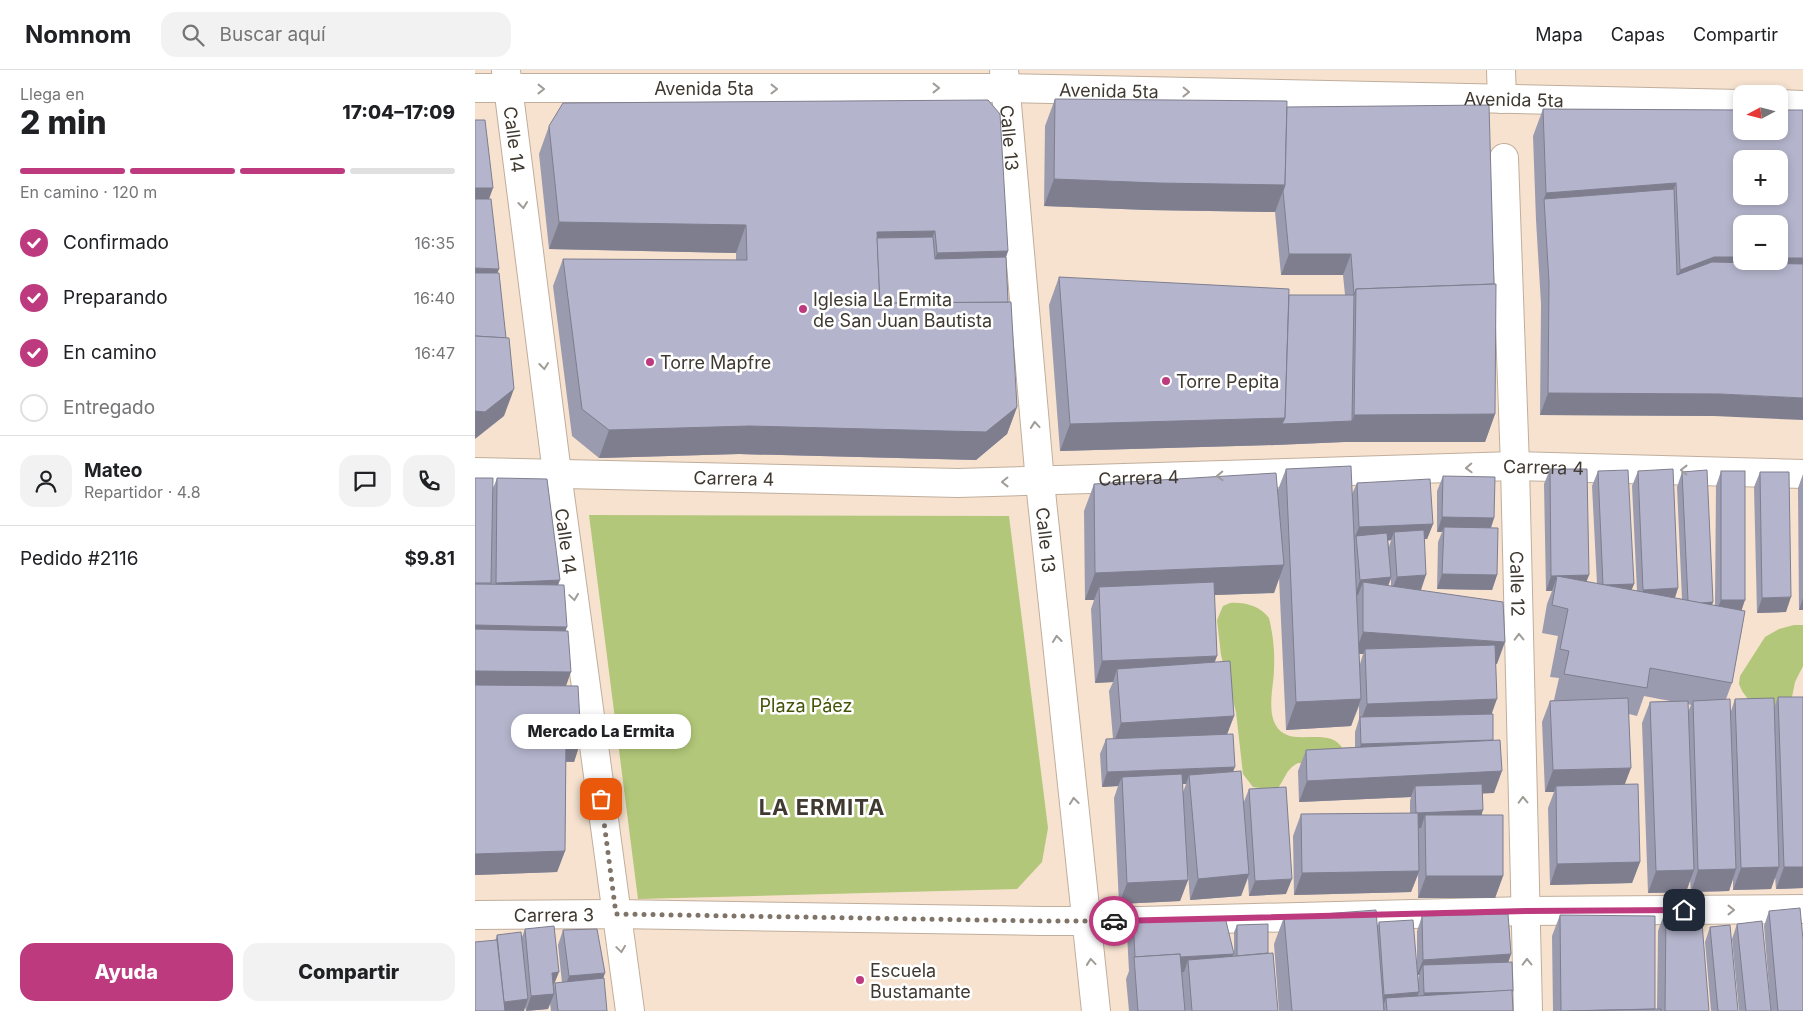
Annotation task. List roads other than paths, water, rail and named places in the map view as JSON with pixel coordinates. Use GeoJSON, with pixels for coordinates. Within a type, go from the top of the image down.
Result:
{"type":"FeatureCollection","features":[{"type":"Feature","properties":{"kind":"street"},"geometry":{"type":"LineString","coordinates":[[1501,70],[1501,99]]}},
{"type":"Feature","properties":{"kind":"street","name":"Avenida 5ta"},"geometry":{"type":"LineString","coordinates":[[475,88],[507,80],[1004,79],[1501,99],[1733,104]]}},
{"type":"Feature","properties":{"kind":"street","name":"Calle 13"},"geometry":{"type":"LineString","coordinates":[[1004,79],[1040,482],[1096,1011]]}},
{"type":"Feature","properties":{"kind":"street","name":"Calle 14"},"geometry":{"type":"LineString","coordinates":[[507,80],[629,1011]]}},
{"type":"Feature","properties":{"kind":"street"},"geometry":{"type":"LineString","coordinates":[[1788,104],[1803,105]]}},
{"type":"Feature","properties":{"kind":"street","name":"Calle 12"},"geometry":{"type":"LineString","coordinates":[[1504,158],[1515,466],[1528,1011]]}},
{"type":"Feature","properties":{"kind":"street","name":"Carrera 4"},"geometry":{"type":"LineString","coordinates":[[475,472],[958,483],[1040,482],[1515,466],[1803,474]]}},
{"type":"Feature","properties":{"kind":"street","name":"Carrera 3"},"geometry":{"type":"LineString","coordinates":[[475,915],[616,914],[1141,921],[1526,911],[1803,910]]}},
{"type":"Feature","properties":{"kind":"place","name":"Iglesia La Ermita de San Juan Bautista"},"geometry":{"type":"Point","coordinates":[803,309]}},
{"type":"Feature","properties":{"kind":"place","name":"Torre Mapfre"},"geometry":{"type":"Point","coordinates":[650,362]}},
{"type":"Feature","properties":{"kind":"place","name":"Torre Pepita"},"geometry":{"type":"Point","coordinates":[1166,381]}},
{"type":"Feature","properties":{"kind":"place","name":"Mercado La Ermita"},"geometry":{"type":"Point","coordinates":[601,799]}},
{"type":"Feature","properties":{"kind":"place","name":"Escuela Bustamante"},"geometry":{"type":"Point","coordinates":[860,980]}},
{"type":"Feature","properties":{"kind":"district","name":"LA ERMITA"},"geometry":{"type":"Point","coordinates":[822,807]}},
{"type":"Feature","properties":{"kind":"park label","name":"Plaza Páez"},"geometry":{"type":"Point","coordinates":[806,705]}}]}
